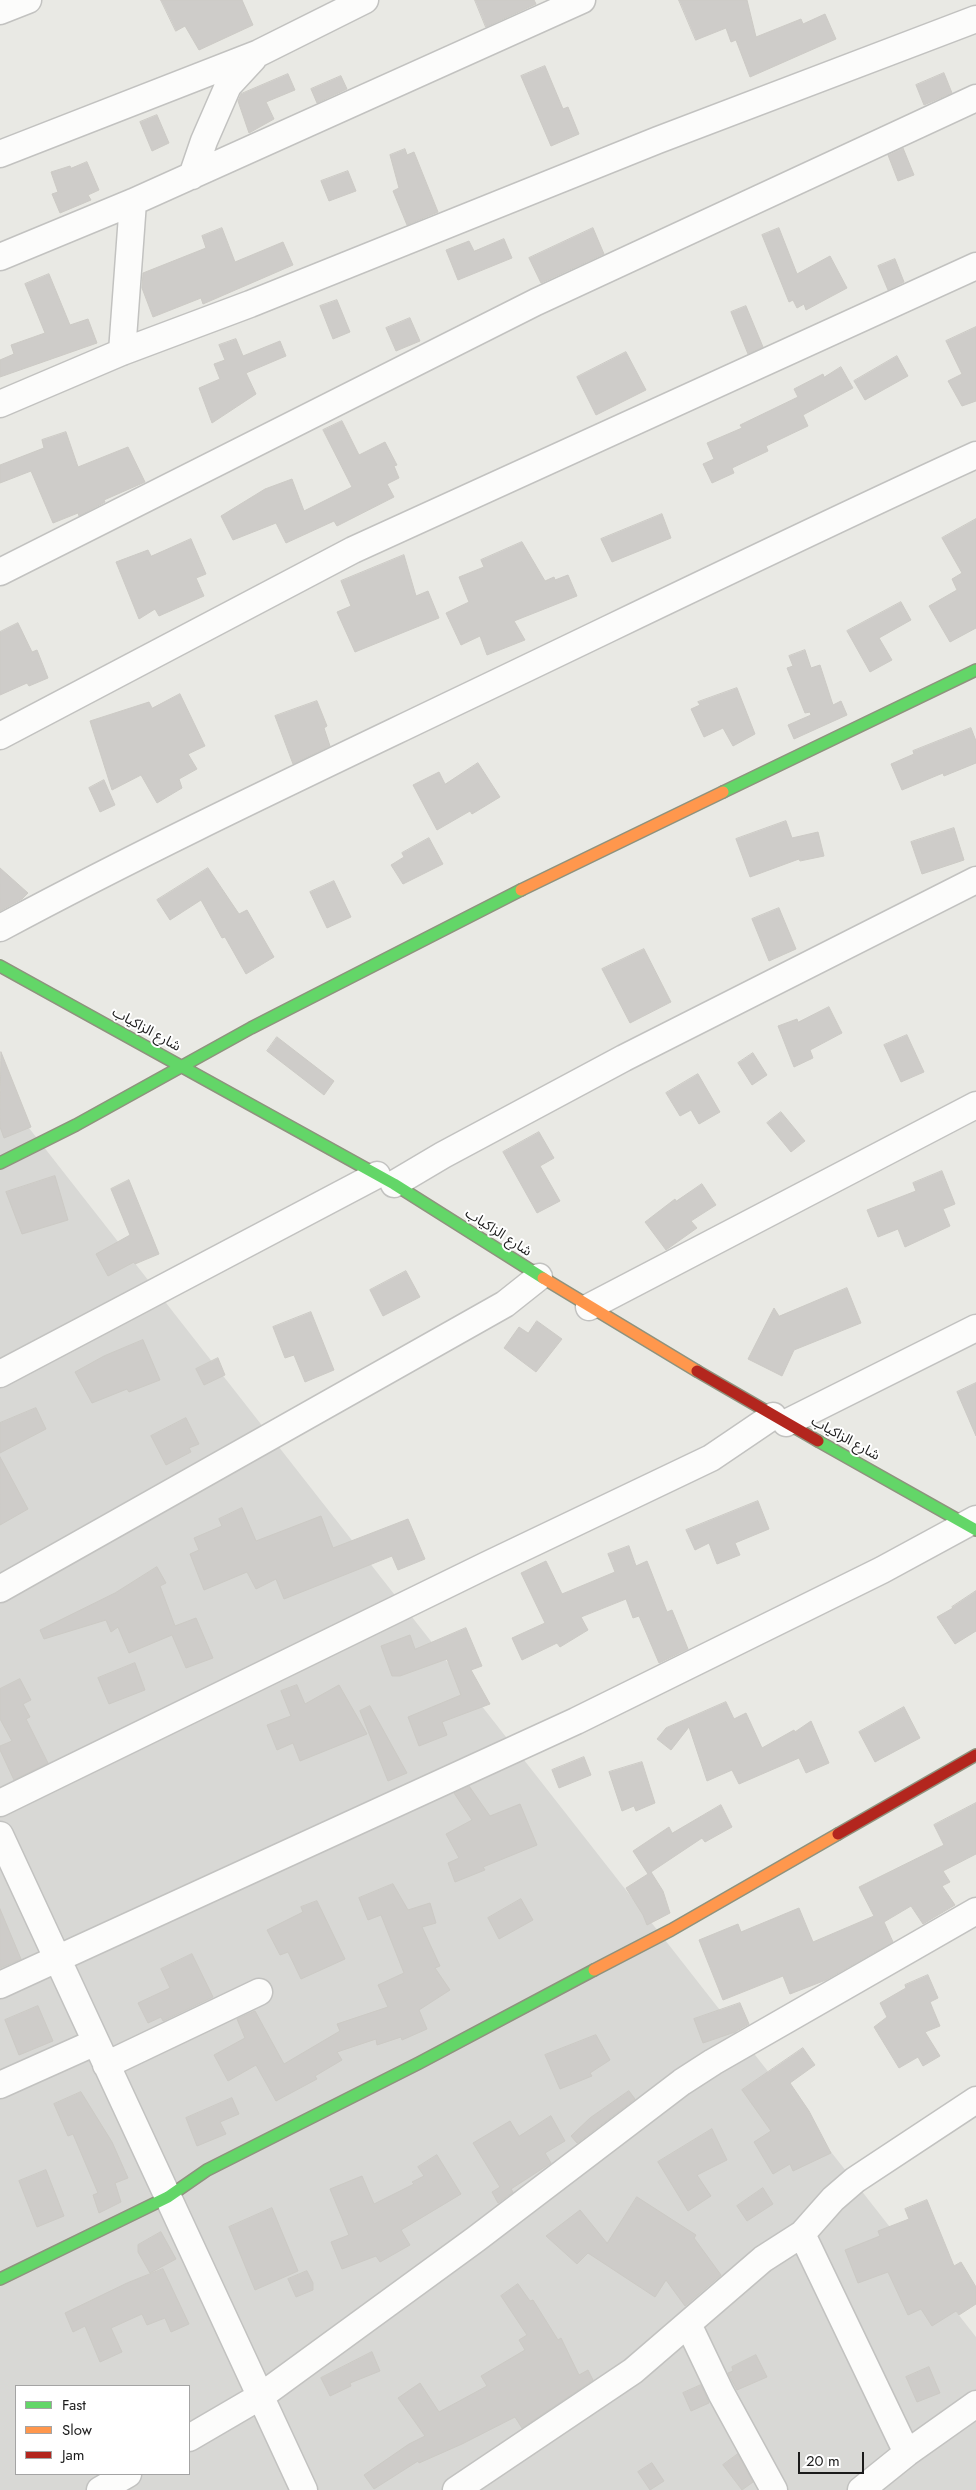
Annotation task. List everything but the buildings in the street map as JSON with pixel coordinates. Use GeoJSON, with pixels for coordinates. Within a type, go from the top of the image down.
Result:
{"type":"FeatureCollection","features":[{"type":"Feature","properties":{"kind":"street"},"geometry":{"type":"LineString","coordinates":[[0,11],[28,0]]}},
{"type":"Feature","properties":{"kind":"street"},"geometry":{"type":"LineString","coordinates":[[0,154],[259,53],[365,0]]}},
{"type":"Feature","properties":{"kind":"street"},"geometry":{"type":"LineString","coordinates":[[0,257],[192,176],[267,140],[582,0]]}},
{"type":"Feature","properties":{"kind":"street"},"geometry":{"type":"LineString","coordinates":[[0,404],[122,352],[250,304],[658,140],[976,19]]}},
{"type":"Feature","properties":{"kind":"street"},"geometry":{"type":"LineString","coordinates":[[192,176],[204,141],[228,86],[259,53]]}},
{"type":"Feature","properties":{"kind":"street"},"geometry":{"type":"LineString","coordinates":[[0,572],[545,298],[976,98]]}},
{"type":"Feature","properties":{"kind":"street"},"geometry":{"type":"LineString","coordinates":[[122,352],[133,202]]}},
{"type":"Feature","properties":{"kind":"street"},"geometry":{"type":"LineString","coordinates":[[0,736],[353,550],[976,266]]}},
{"type":"Feature","properties":{"kind":"street"},"geometry":{"type":"LineString","coordinates":[[0,928],[87,882],[261,796],[845,515],[976,455]]}},
{"type":"Feature","properties":{"kind":"street"},"geometry":{"type":"LineString","coordinates":[[0,1163],[76,1125],[251,1028],[479,910],[976,670]]}},
{"type":"Feature","properties":{"kind":"street"},"geometry":{"type":"LineString","coordinates":[[0,1374],[386,1180],[443,1155],[624,1058],[976,880]]}},
{"type":"Feature","properties":{"kind":"street","name":"شارع الزاكياب"},"geometry":{"type":"LineString","coordinates":[[0,966],[386,1180],[589,1307],[780,1419],[973,1525]]}},
{"type":"Feature","properties":{"kind":"street"},"geometry":{"type":"LineString","coordinates":[[589,1307],[976,1105]]}},
{"type":"Feature","properties":{"kind":"street"},"geometry":{"type":"LineString","coordinates":[[0,1589],[505,1304],[539,1277]]}},
{"type":"Feature","properties":{"kind":"street"},"geometry":{"type":"LineString","coordinates":[[0,1803],[487,1565],[711,1458],[780,1419],[976,1328]]}},
{"type":"Feature","properties":{"kind":"street"},"geometry":{"type":"LineString","coordinates":[[0,1984],[576,1721],[973,1525]]}},
{"type":"Feature","properties":{"kind":"street"},"geometry":{"type":"LineString","coordinates":[[0,2279],[168,2197],[207,2170],[419,2063],[672,1930],[976,1755]]}},
{"type":"Feature","properties":{"kind":"street"},"geometry":{"type":"LineString","coordinates":[[0,1835],[304,2490]]}},
{"type":"Feature","properties":{"kind":"street"},"geometry":{"type":"LineString","coordinates":[[190,2437],[260,2396],[476,2239],[682,2082],[713,2062],[976,1910]]}},
{"type":"Feature","properties":{"kind":"street"},"geometry":{"type":"LineString","coordinates":[[0,2085],[101,2053],[260,1992]]}},
{"type":"Feature","properties":{"kind":"street"},"geometry":{"type":"LineString","coordinates":[[456,2490],[633,2371],[763,2259],[802,2234],[833,2199],[855,2180],[976,2100]]}},
{"type":"Feature","properties":{"kind":"street"},"geometry":{"type":"LineString","coordinates":[[802,2234],[907,2453]]}},
{"type":"Feature","properties":{"kind":"street"},"geometry":{"type":"LineString","coordinates":[[688,2324],[721,2393],[774,2490]]}},
{"type":"Feature","properties":{"kind":"street"},"geometry":{"type":"LineString","coordinates":[[861,2490],[907,2453],[976,2404]]}},
{"type":"Feature","properties":{"kind":"street"},"geometry":{"type":"LineString","coordinates":[[100,2490],[126,2475]]}},
{"type":"Feature","properties":{"kind":"shaded area"},"geometry":{"type":"Polygon","coordinates":[[[0,1091],[976,2337],[976,2490],[0,2490],[0,1091]]]}},
{"type":"Feature","properties":{"kind":"traffic: fast"},"geometry":{"type":"LineString","coordinates":[[723,792],[976,670]]}},
{"type":"Feature","properties":{"kind":"traffic: fast"},"geometry":{"type":"LineString","coordinates":[[0,1163],[76,1125],[251,1028],[521,890]]}},
{"type":"Feature","properties":{"kind":"traffic: fast"},"geometry":{"type":"LineString","coordinates":[[0,966],[394,1184],[543,1278]]}},
{"type":"Feature","properties":{"kind":"traffic: fast"},"geometry":{"type":"LineString","coordinates":[[818,1441],[976,1530]]}},
{"type":"Feature","properties":{"kind":"traffic: fast"},"geometry":{"type":"LineString","coordinates":[[0,2279],[168,2197],[207,2170],[419,2063],[594,1970]]}},
{"type":"Feature","properties":{"kind":"traffic: slow"},"geometry":{"type":"LineString","coordinates":[[521,890],[723,792]]}},
{"type":"Feature","properties":{"kind":"traffic: slow"},"geometry":{"type":"LineString","coordinates":[[543,1278],[697,1371]]}},
{"type":"Feature","properties":{"kind":"traffic: slow"},"geometry":{"type":"LineString","coordinates":[[594,1970],[671,1930],[838,1834]]}},
{"type":"Feature","properties":{"kind":"traffic: jam"},"geometry":{"type":"LineString","coordinates":[[697,1371],[818,1441]]}},
{"type":"Feature","properties":{"kind":"traffic: jam"},"geometry":{"type":"LineString","coordinates":[[838,1834],[976,1755]]}}]}
